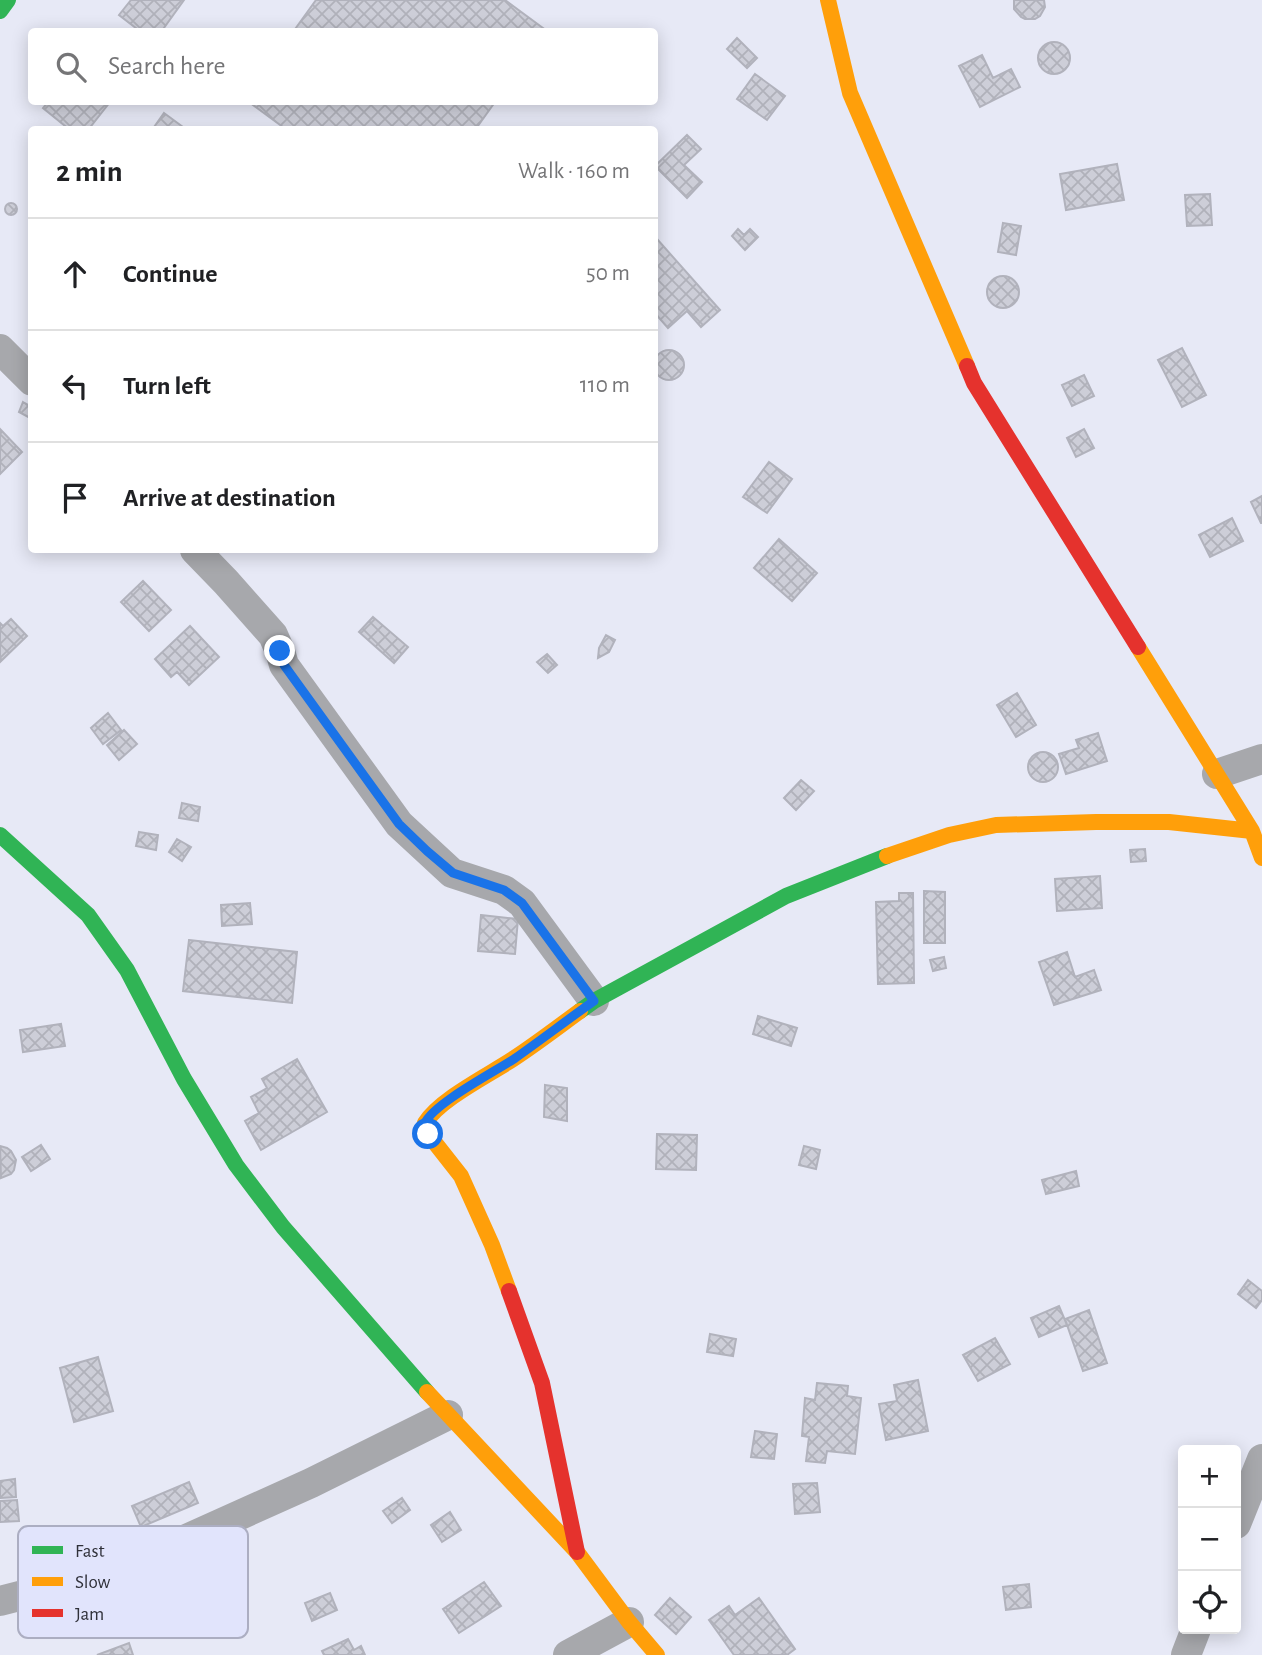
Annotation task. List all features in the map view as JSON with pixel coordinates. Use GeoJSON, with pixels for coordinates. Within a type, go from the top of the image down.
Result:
{"type":"FeatureCollection","features":[{"type":"Feature","properties":{"kind":"street"},"geometry":{"type":"LineString","coordinates":[[0,11],[8,0]]}},
{"type":"Feature","properties":{"kind":"street"},"geometry":{"type":"LineString","coordinates":[[828,0],[850,93],[974,383],[1252,831],[1262,858]]}},
{"type":"Feature","properties":{"kind":"street"},"geometry":{"type":"LineString","coordinates":[[0,349],[28,377]]}},
{"type":"Feature","properties":{"kind":"street"},"geometry":{"type":"LineString","coordinates":[[198,553],[273,635],[284,665],[399,824],[453,873],[504,890],[522,903],[594,1001]]}},
{"type":"Feature","properties":{"kind":"street"},"geometry":{"type":"LineString","coordinates":[[1217,774],[1262,760]]}},
{"type":"Feature","properties":{"kind":"street"},"geometry":{"type":"LineString","coordinates":[[577,1552],[542,1383],[477,1210],[461,1176],[428,1134],[425,1123],[433,1112],[594,1001],[786,896],[898,852],[948,835],[996,825],[1169,822],[1252,831]]}},
{"type":"Feature","properties":{"kind":"street"},"geometry":{"type":"LineString","coordinates":[[0,835],[88,915],[127,970],[184,1079],[236,1165],[283,1227],[448,1415],[577,1552],[657,1655]]}},
{"type":"Feature","properties":{"kind":"street"},"geometry":{"type":"LineString","coordinates":[[215,1526],[311,1483],[448,1415]]}},
{"type":"Feature","properties":{"kind":"street"},"geometry":{"type":"LineString","coordinates":[[1241,1512],[1262,1459]]}},
{"type":"Feature","properties":{"kind":"street"},"geometry":{"type":"LineString","coordinates":[[0,1601],[18,1596]]}},
{"type":"Feature","properties":{"kind":"street"},"geometry":{"type":"LineString","coordinates":[[568,1655],[629,1622]]}},
{"type":"Feature","properties":{"kind":"street"},"geometry":{"type":"LineString","coordinates":[[1186,1655],[1194,1634]]}},
{"type":"Feature","properties":{"kind":"building"},"geometry":{"type":"Polygon","coordinates":[[[131,0],[184,0],[164,28],[136,28],[119,15],[131,0]]]}},
{"type":"Feature","properties":{"kind":"building"},"geometry":{"type":"Polygon","coordinates":[[[316,0],[505,0],[543,28],[296,28],[316,0]]]}},
{"type":"Feature","properties":{"kind":"building"},"geometry":{"type":"Polygon","coordinates":[[[1014,0],[1044,0],[1045,7],[1035,19],[1025,19],[1014,9],[1014,0]]]}},
{"type":"Feature","properties":{"kind":"building"},"geometry":{"type":"Polygon","coordinates":[[[737,38],[757,58],[747,68],[727,49],[737,38]]]}},
{"type":"Feature","properties":{"kind":"building"},"geometry":{"type":"Polygon","coordinates":[[[1054,42],[1065,47],[1070,58],[1065,69],[1054,74],[1043,69],[1038,58],[1043,47],[1054,42]]]}},
{"type":"Feature","properties":{"kind":"building"},"geometry":{"type":"Polygon","coordinates":[[[982,55],[993,78],[1011,69],[1020,87],[980,107],[959,66],[982,55]]]}},
{"type":"Feature","properties":{"kind":"building"},"geometry":{"type":"Polygon","coordinates":[[[755,74],[785,96],[767,120],[737,99],[755,74]]]}},
{"type":"Feature","properties":{"kind":"building"},"geometry":{"type":"Polygon","coordinates":[[[46,105],[108,105],[91,126],[65,126],[43,108],[46,105]]]}},
{"type":"Feature","properties":{"kind":"building"},"geometry":{"type":"Polygon","coordinates":[[[253,105],[493,105],[478,126],[282,126],[253,105]]]}},
{"type":"Feature","properties":{"kind":"building"},"geometry":{"type":"Polygon","coordinates":[[[164,113],[182,126],[155,126],[164,113]]]}},
{"type":"Feature","properties":{"kind":"building"},"geometry":{"type":"Polygon","coordinates":[[[687,135],[701,149],[684,165],[702,182],[687,198],[658,169],[658,163],[687,135]]]}},
{"type":"Feature","properties":{"kind":"building"},"geometry":{"type":"Polygon","coordinates":[[[1117,164],[1124,200],[1066,210],[1060,174],[1117,164]]]}},
{"type":"Feature","properties":{"kind":"building"},"geometry":{"type":"Polygon","coordinates":[[[1210,194],[1212,225],[1187,226],[1185,195],[1210,194]]]}},
{"type":"Feature","properties":{"kind":"building"},"geometry":{"type":"Polygon","coordinates":[[[6,204],[16,204],[16,214],[6,214],[6,204]]]}},
{"type":"Feature","properties":{"kind":"building"},"geometry":{"type":"Polygon","coordinates":[[[1003,223],[1021,226],[1016,255],[998,252],[1003,223]]]}},
{"type":"Feature","properties":{"kind":"building"},"geometry":{"type":"Polygon","coordinates":[[[738,229],[744,235],[750,229],[758,237],[745,250],[732,236],[738,229]]]}},
{"type":"Feature","properties":{"kind":"building"},"geometry":{"type":"Polygon","coordinates":[[[658,240],[720,310],[701,327],[687,311],[668,328],[658,317],[658,240]]]}},
{"type":"Feature","properties":{"kind":"building"},"geometry":{"type":"Polygon","coordinates":[[[1003,276],[1014,281],[1019,292],[1014,303],[1003,308],[992,303],[987,292],[992,281],[1003,276]]]}},
{"type":"Feature","properties":{"kind":"building"},"geometry":{"type":"Polygon","coordinates":[[[1182,348],[1206,395],[1182,407],[1158,360],[1182,348]]]}},
{"type":"Feature","properties":{"kind":"building"},"geometry":{"type":"Polygon","coordinates":[[[675,351],[683,359],[680,376],[669,380],[658,376],[658,354],[675,351]]]}},
{"type":"Feature","properties":{"kind":"building"},"geometry":{"type":"Polygon","coordinates":[[[1084,375],[1094,396],[1072,406],[1062,385],[1084,375]]]}},
{"type":"Feature","properties":{"kind":"building"},"geometry":{"type":"Polygon","coordinates":[[[23,402],[28,405],[28,417],[19,412],[23,402]]]}},
{"type":"Feature","properties":{"kind":"building"},"geometry":{"type":"Polygon","coordinates":[[[0,429],[22,452],[0,474],[0,429]]]}},
{"type":"Feature","properties":{"kind":"building"},"geometry":{"type":"Polygon","coordinates":[[[1084,429],[1094,448],[1076,457],[1067,438],[1084,429]]]}},
{"type":"Feature","properties":{"kind":"building"},"geometry":{"type":"Polygon","coordinates":[[[769,462],[792,479],[767,513],[743,497],[769,462]]]}},
{"type":"Feature","properties":{"kind":"building"},"geometry":{"type":"Polygon","coordinates":[[[1262,496],[1262,523],[1261,523],[1251,502],[1262,496]]]}},
{"type":"Feature","properties":{"kind":"building"},"geometry":{"type":"Polygon","coordinates":[[[1232,518],[1243,541],[1210,557],[1199,535],[1232,518]]]}},
{"type":"Feature","properties":{"kind":"building"},"geometry":{"type":"Polygon","coordinates":[[[779,539],[817,573],[792,601],[754,568],[779,539]]]}},
{"type":"Feature","properties":{"kind":"building"},"geometry":{"type":"Polygon","coordinates":[[[143,581],[171,610],[149,631],[121,602],[143,581]]]}},
{"type":"Feature","properties":{"kind":"building"},"geometry":{"type":"Polygon","coordinates":[[[373,617],[408,647],[394,663],[359,632],[373,617]]]}},
{"type":"Feature","properties":{"kind":"building"},"geometry":{"type":"Polygon","coordinates":[[[11,619],[27,636],[0,662],[0,623],[3,626],[11,619]]]}},
{"type":"Feature","properties":{"kind":"building"},"geometry":{"type":"Polygon","coordinates":[[[190,626],[219,657],[189,685],[177,672],[171,677],[155,659],[190,626]]]}},
{"type":"Feature","properties":{"kind":"building"},"geometry":{"type":"Polygon","coordinates":[[[606,635],[615,640],[609,652],[598,658],[599,648],[606,635]]]}},
{"type":"Feature","properties":{"kind":"building"},"geometry":{"type":"Polygon","coordinates":[[[547,654],[557,665],[548,673],[537,662],[547,654]]]}},
{"type":"Feature","properties":{"kind":"building"},"geometry":{"type":"Polygon","coordinates":[[[1017,693],[1036,725],[1016,737],[997,705],[1017,693]]]}},
{"type":"Feature","properties":{"kind":"building"},"geometry":{"type":"Polygon","coordinates":[[[108,713],[121,730],[103,744],[91,728],[108,713]]]}},
{"type":"Feature","properties":{"kind":"building"},"geometry":{"type":"Polygon","coordinates":[[[124,730],[137,744],[119,760],[107,745],[124,730]]]}},
{"type":"Feature","properties":{"kind":"building"},"geometry":{"type":"Polygon","coordinates":[[[1098,733],[1107,761],[1066,774],[1059,754],[1079,748],[1076,740],[1098,733]]]}},
{"type":"Feature","properties":{"kind":"building"},"geometry":{"type":"Polygon","coordinates":[[[1043,752],[1054,756],[1058,767],[1054,778],[1043,782],[1032,778],[1028,767],[1032,756],[1043,752]]]}},
{"type":"Feature","properties":{"kind":"building"},"geometry":{"type":"Polygon","coordinates":[[[801,780],[814,791],[796,810],[784,798],[801,780]]]}},
{"type":"Feature","properties":{"kind":"building"},"geometry":{"type":"Polygon","coordinates":[[[182,803],[200,807],[198,821],[179,818],[182,803]]]}},
{"type":"Feature","properties":{"kind":"building"},"geometry":{"type":"Polygon","coordinates":[[[139,832],[158,835],[156,850],[136,846],[139,832]]]}},
{"type":"Feature","properties":{"kind":"building"},"geometry":{"type":"Polygon","coordinates":[[[177,839],[191,847],[182,861],[169,852],[177,839]]]}},
{"type":"Feature","properties":{"kind":"building"},"geometry":{"type":"Polygon","coordinates":[[[1145,849],[1146,861],[1131,862],[1130,850],[1145,849]]]}},
{"type":"Feature","properties":{"kind":"building"},"geometry":{"type":"Polygon","coordinates":[[[1100,876],[1102,908],[1057,911],[1055,879],[1100,876]]]}},
{"type":"Feature","properties":{"kind":"building"},"geometry":{"type":"Polygon","coordinates":[[[924,891],[945,892],[945,943],[924,943],[924,891]]]}},
{"type":"Feature","properties":{"kind":"building"},"geometry":{"type":"Polygon","coordinates":[[[899,893],[913,893],[914,983],[878,984],[876,902],[899,901],[899,893]]]}},
{"type":"Feature","properties":{"kind":"building"},"geometry":{"type":"Polygon","coordinates":[[[250,903],[252,924],[222,926],[221,905],[250,903]]]}},
{"type":"Feature","properties":{"kind":"building"},"geometry":{"type":"Polygon","coordinates":[[[481,915],[518,919],[515,954],[478,951],[481,915]]]}},
{"type":"Feature","properties":{"kind":"building"},"geometry":{"type":"Polygon","coordinates":[[[189,940],[297,952],[292,1003],[183,991],[189,940]]]}},
{"type":"Feature","properties":{"kind":"building"},"geometry":{"type":"Polygon","coordinates":[[[1067,952],[1075,977],[1094,970],[1101,990],[1054,1005],[1039,962],[1067,952]]]}},
{"type":"Feature","properties":{"kind":"building"},"geometry":{"type":"Polygon","coordinates":[[[944,957],[946,968],[933,971],[930,960],[944,957]]]}},
{"type":"Feature","properties":{"kind":"building"},"geometry":{"type":"Polygon","coordinates":[[[758,1016],[797,1028],[791,1046],[753,1034],[758,1016]]]}},
{"type":"Feature","properties":{"kind":"building"},"geometry":{"type":"Polygon","coordinates":[[[61,1024],[65,1046],[23,1052],[20,1030],[61,1024]]]}},
{"type":"Feature","properties":{"kind":"building"},"geometry":{"type":"Polygon","coordinates":[[[297,1059],[327,1112],[261,1150],[245,1121],[259,1113],[251,1097],[267,1088],[262,1079],[297,1059]]]}},
{"type":"Feature","properties":{"kind":"building"},"geometry":{"type":"Polygon","coordinates":[[[545,1085],[567,1088],[567,1121],[544,1117],[545,1085]]]}},
{"type":"Feature","properties":{"kind":"building"},"geometry":{"type":"Polygon","coordinates":[[[657,1134],[697,1135],[696,1170],[656,1169],[657,1134]]]}},
{"type":"Feature","properties":{"kind":"building"},"geometry":{"type":"Polygon","coordinates":[[[41,1145],[50,1159],[31,1171],[22,1157],[41,1145]]]}},
{"type":"Feature","properties":{"kind":"building"},"geometry":{"type":"Polygon","coordinates":[[[0,1146],[11,1151],[16,1160],[11,1174],[1,1178],[0,1146]]]}},
{"type":"Feature","properties":{"kind":"building"},"geometry":{"type":"Polygon","coordinates":[[[804,1146],[820,1150],[816,1169],[799,1165],[804,1146]]]}},
{"type":"Feature","properties":{"kind":"building"},"geometry":{"type":"Polygon","coordinates":[[[1076,1171],[1079,1186],[1046,1194],[1042,1180],[1076,1171]]]}},
{"type":"Feature","properties":{"kind":"building"},"geometry":{"type":"Polygon","coordinates":[[[1248,1280],[1262,1291],[1262,1300],[1256,1308],[1238,1294],[1248,1280]]]}},
{"type":"Feature","properties":{"kind":"building"},"geometry":{"type":"Polygon","coordinates":[[[1059,1306],[1067,1325],[1039,1337],[1031,1318],[1059,1306]]]}},
{"type":"Feature","properties":{"kind":"building"},"geometry":{"type":"Polygon","coordinates":[[[1089,1310],[1107,1363],[1083,1371],[1065,1319],[1089,1310]]]}},
{"type":"Feature","properties":{"kind":"building"},"geometry":{"type":"Polygon","coordinates":[[[710,1334],[736,1339],[733,1356],[707,1352],[710,1334]]]}},
{"type":"Feature","properties":{"kind":"building"},"geometry":{"type":"Polygon","coordinates":[[[995,1338],[1010,1364],[978,1381],[963,1355],[995,1338]]]}},
{"type":"Feature","properties":{"kind":"building"},"geometry":{"type":"Polygon","coordinates":[[[98,1357],[113,1411],[74,1422],[60,1368],[98,1357]]]}},
{"type":"Feature","properties":{"kind":"building"},"geometry":{"type":"Polygon","coordinates":[[[918,1380],[928,1431],[886,1440],[879,1404],[897,1401],[894,1385],[918,1380]]]}},
{"type":"Feature","properties":{"kind":"building"},"geometry":{"type":"Polygon","coordinates":[[[817,1383],[848,1386],[847,1396],[861,1398],[855,1454],[827,1451],[825,1463],[806,1461],[809,1437],[802,1436],[805,1398],[815,1400],[817,1383]]]}},
{"type":"Feature","properties":{"kind":"building"},"geometry":{"type":"Polygon","coordinates":[[[755,1431],[777,1434],[774,1459],[751,1457],[755,1431]]]}},
{"type":"Feature","properties":{"kind":"building"},"geometry":{"type":"Polygon","coordinates":[[[15,1479],[16,1497],[0,1498],[0,1481],[15,1479]]]}},
{"type":"Feature","properties":{"kind":"building"},"geometry":{"type":"Polygon","coordinates":[[[189,1482],[198,1503],[143,1526],[141,1526],[132,1506],[189,1482]]]}},
{"type":"Feature","properties":{"kind":"building"},"geometry":{"type":"Polygon","coordinates":[[[817,1483],[820,1512],[795,1514],[793,1484],[817,1483]]]}},
{"type":"Feature","properties":{"kind":"building"},"geometry":{"type":"Polygon","coordinates":[[[402,1498],[410,1510],[392,1523],[383,1511],[402,1498]]]}},
{"type":"Feature","properties":{"kind":"building"},"geometry":{"type":"Polygon","coordinates":[[[17,1500],[19,1521],[0,1522],[0,1501],[17,1500]]]}},
{"type":"Feature","properties":{"kind":"building"},"geometry":{"type":"Polygon","coordinates":[[[450,1512],[461,1530],[442,1542],[431,1525],[450,1512]]]}},
{"type":"Feature","properties":{"kind":"building"},"geometry":{"type":"Polygon","coordinates":[[[484,1582],[501,1606],[459,1633],[443,1609],[484,1582]]]}},
{"type":"Feature","properties":{"kind":"building"},"geometry":{"type":"Polygon","coordinates":[[[1029,1584],[1031,1607],[1006,1610],[1003,1587],[1029,1584]]]}},
{"type":"Feature","properties":{"kind":"building"},"geometry":{"type":"Polygon","coordinates":[[[330,1593],[337,1610],[312,1621],[305,1603],[330,1593]]]}},
{"type":"Feature","properties":{"kind":"building"},"geometry":{"type":"Polygon","coordinates":[[[670,1598],[691,1617],[676,1634],[655,1615],[670,1598]]]}},
{"type":"Feature","properties":{"kind":"building"},"geometry":{"type":"Polygon","coordinates":[[[759,1598],[795,1649],[787,1655],[734,1655],[709,1620],[729,1606],[735,1615],[759,1598]]]}},
{"type":"Feature","properties":{"kind":"building"},"geometry":{"type":"Polygon","coordinates":[[[348,1639],[354,1650],[361,1646],[365,1655],[324,1655],[322,1651],[348,1639]]]}},
{"type":"Feature","properties":{"kind":"building"},"geometry":{"type":"Polygon","coordinates":[[[129,1643],[133,1655],[97,1655],[129,1643]]]}},
{"type":"Feature","properties":{"kind":"traffic: fast"},"geometry":{"type":"LineString","coordinates":[[0,11],[8,0]]}},
{"type":"Feature","properties":{"kind":"traffic: fast"},"geometry":{"type":"LineString","coordinates":[[0,835],[88,915],[127,970],[184,1079],[236,1165],[283,1227],[427,1392]]}},
{"type":"Feature","properties":{"kind":"traffic: fast"},"geometry":{"type":"LineString","coordinates":[[580,1011],[786,896],[887,856]]}},
{"type":"Feature","properties":{"kind":"traffic: slow"},"geometry":{"type":"LineString","coordinates":[[828,0],[850,93],[967,366]]}},
{"type":"Feature","properties":{"kind":"traffic: slow"},"geometry":{"type":"LineString","coordinates":[[1138,647],[1252,831],[1262,858]]}},
{"type":"Feature","properties":{"kind":"traffic: slow"},"geometry":{"type":"LineString","coordinates":[[887,856],[949,835],[996,825],[1169,822],[1252,831]]}},
{"type":"Feature","properties":{"kind":"traffic: slow"},"geometry":{"type":"LineString","coordinates":[[509,1291],[461,1176],[428,1134],[425,1123],[453,1096],[522,1053],[580,1011]]}},
{"type":"Feature","properties":{"kind":"traffic: slow"},"geometry":{"type":"LineString","coordinates":[[427,1392],[577,1552],[657,1655]]}},
{"type":"Feature","properties":{"kind":"traffic: jam"},"geometry":{"type":"LineString","coordinates":[[967,366],[974,383],[1138,647]]}},
{"type":"Feature","properties":{"kind":"traffic: jam"},"geometry":{"type":"LineString","coordinates":[[509,1291],[542,1383],[577,1552]]}},
{"type":"Feature","properties":{"kind":"route"},"geometry":{"type":"LineString","coordinates":[[280,651],[284,665],[399,824],[453,873],[504,890],[522,903],[594,1001],[433,1112],[425,1123],[428,1134]]}}]}
